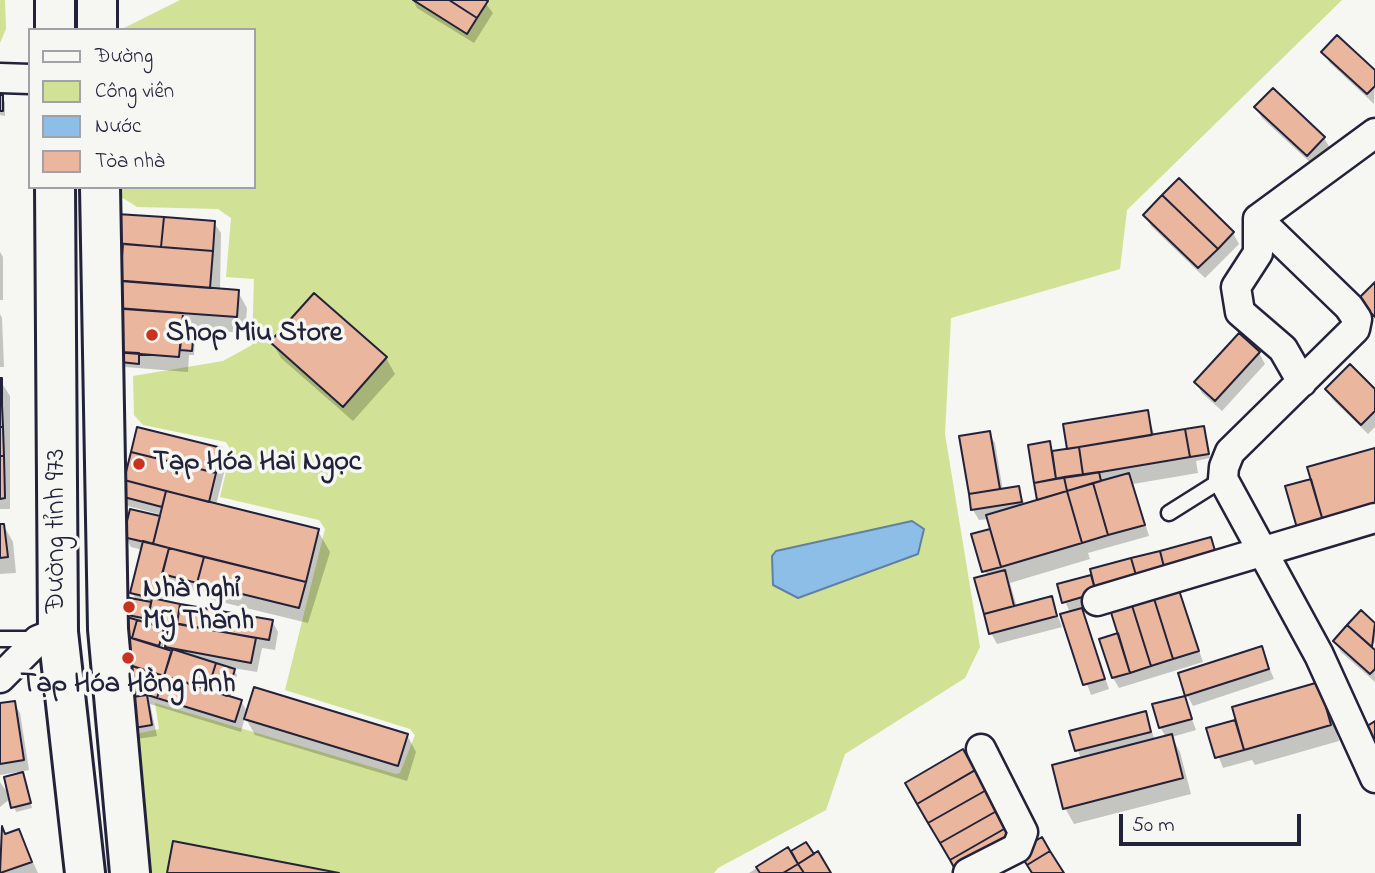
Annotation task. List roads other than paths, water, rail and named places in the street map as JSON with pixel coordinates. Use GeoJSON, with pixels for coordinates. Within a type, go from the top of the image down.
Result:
{"type":"FeatureCollection","features":[{"type":"Feature","properties":{"kind":"main road"},"geometry":{"type":"LineString","coordinates":[[55,0],[55,28]]}},
{"type":"Feature","properties":{"kind":"main road"},"geometry":{"type":"LineString","coordinates":[[97,0],[97,28]]}},
{"type":"Feature","properties":{"kind":"main road","name":"Đường tỉnh 973"},"geometry":{"type":"LineString","coordinates":[[55,189],[48,636],[85,873]]}},
{"type":"Feature","properties":{"kind":"main road","name":"Đường tỉnh 973"},"geometry":{"type":"LineString","coordinates":[[100,189],[108,629],[130,873]]}},
{"type":"Feature","properties":{"kind":"main road"},"geometry":{"type":"LineString","coordinates":[[48,636],[108,629]]}},
{"type":"Feature","properties":{"kind":"street"},"geometry":{"type":"LineString","coordinates":[[0,78],[28,79]]}},
{"type":"Feature","properties":{"kind":"street"},"geometry":{"type":"LineString","coordinates":[[1258,219],[1375,133]]}},
{"type":"Feature","properties":{"kind":"street"},"geometry":{"type":"LineString","coordinates":[[1258,219],[1258,253],[1236,287],[1240,312],[1283,349],[1302,382]]}},
{"type":"Feature","properties":{"kind":"street"},"geometry":{"type":"LineString","coordinates":[[1258,219],[1349,307],[1357,319],[1355,329],[1230,452],[1223,479],[1319,655],[1375,778]]}},
{"type":"Feature","properties":{"kind":"street"},"geometry":{"type":"LineString","coordinates":[[1097,601],[1375,518]]}},
{"type":"Feature","properties":{"kind":"street"},"geometry":{"type":"LineString","coordinates":[[0,678],[48,636]]}},
{"type":"Feature","properties":{"kind":"street"},"geometry":{"type":"LineString","coordinates":[[968,873],[1017,848],[1023,832],[981,749]]}},
{"type":"Feature","properties":{"kind":"lane"},"geometry":{"type":"LineString","coordinates":[[1169,513],[1223,479]]}},
{"type":"Feature","properties":{"kind":"lane"},"geometry":{"type":"LineString","coordinates":[[0,639],[48,636]]}},
{"type":"Feature","properties":{"kind":"water"},"geometry":{"type":"Polygon","coordinates":[[[912,521],[924,529],[918,554],[798,598],[773,585],[772,556],[776,551],[912,521]]]}},
{"type":"Feature","properties":{"kind":"place","name":"Shop Miu Store"},"geometry":{"type":"Point","coordinates":[152,335]}},
{"type":"Feature","properties":{"kind":"place","name":"Tạp Hóa Hai Ngọc"},"geometry":{"type":"Point","coordinates":[139,464]}},
{"type":"Feature","properties":{"kind":"place","name":"Nhà nghỉ Mỹ Thanh"},"geometry":{"type":"Point","coordinates":[129,607]}},
{"type":"Feature","properties":{"kind":"place","name":"Tạp Hóa Hồng Anh"},"geometry":{"type":"Point","coordinates":[128,658]}}]}
